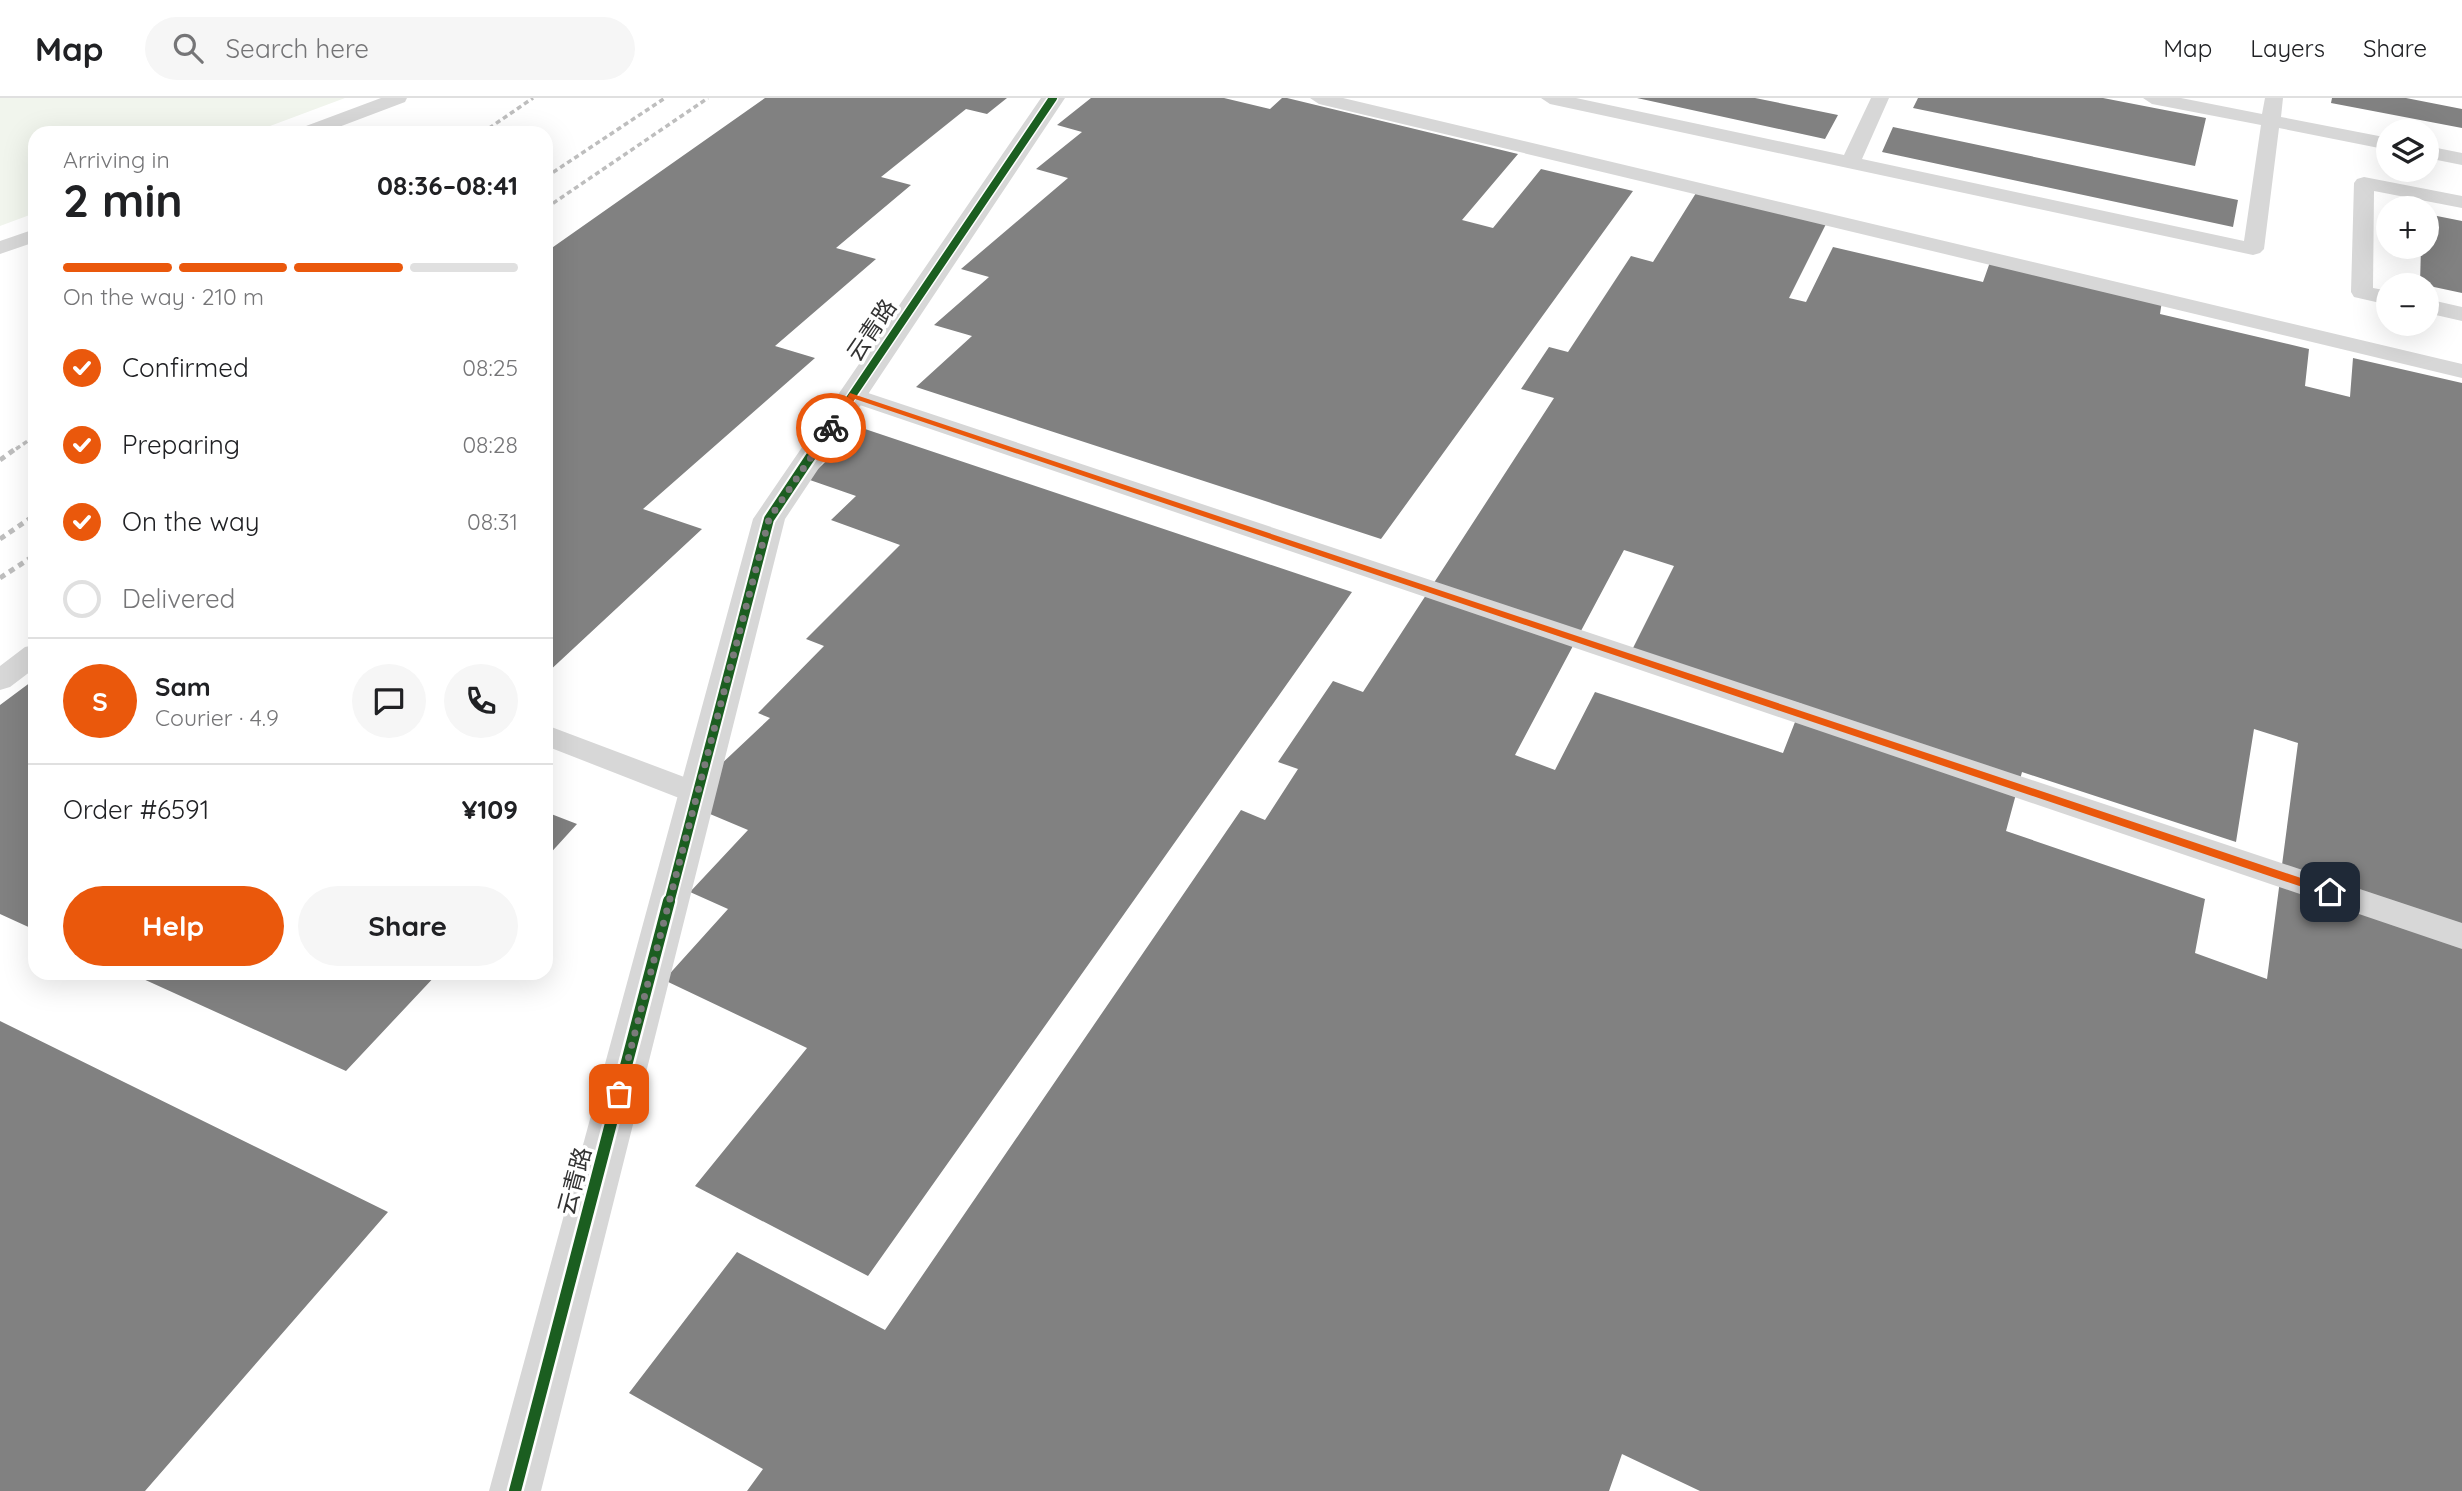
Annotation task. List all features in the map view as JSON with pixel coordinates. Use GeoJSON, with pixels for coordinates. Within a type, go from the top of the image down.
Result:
{"type":"FeatureCollection","features":[{"type":"Feature","properties":{"kind":"street","name":"云青路"},"geometry":{"type":"LineString","coordinates":[[514,1491],[769,519],[1053,98]]}},
{"type":"Feature","properties":{"kind":"lane"},"geometry":{"type":"LineString","coordinates":[[324,126],[398,98]]}},
{"type":"Feature","properties":{"kind":"lane"},"geometry":{"type":"LineString","coordinates":[[1319,98],[2462,371]]}},
{"type":"Feature","properties":{"kind":"lane"},"geometry":{"type":"LineString","coordinates":[[1550,98],[2253,249],[2273,98]]}},
{"type":"Feature","properties":{"kind":"lane"},"geometry":{"type":"LineString","coordinates":[[1850,163],[1880,98]]}},
{"type":"Feature","properties":{"kind":"lane"},"geometry":{"type":"LineString","coordinates":[[2152,98],[2376,141]]}},
{"type":"Feature","properties":{"kind":"lane"},"geometry":{"type":"LineString","coordinates":[[2439,154],[2462,159]]}},
{"type":"Feature","properties":{"kind":"lane"},"geometry":{"type":"LineString","coordinates":[[2376,295],[2362,292],[2364,183],[2462,202]]}},
{"type":"Feature","properties":{"kind":"lane"},"geometry":{"type":"LineString","coordinates":[[0,248],[28,238]]}},
{"type":"Feature","properties":{"kind":"lane"},"geometry":{"type":"LineString","coordinates":[[2439,309],[2462,314]]}},
{"type":"Feature","properties":{"kind":"lane"},"geometry":{"type":"LineString","coordinates":[[853,395],[2462,936]]}},
{"type":"Feature","properties":{"kind":"lane"},"geometry":{"type":"LineString","coordinates":[[0,680],[28,659]]}},
{"type":"Feature","properties":{"kind":"lane"},"geometry":{"type":"LineString","coordinates":[[553,739],[697,794]]}},
{"type":"Feature","properties":{"kind":"shaded area"},"geometry":{"type":"Polygon","coordinates":[[[0,98],[345,98],[270,126],[28,126],[28,216],[0,226],[0,98]]]}},
{"type":"Feature","properties":{"kind":"building"},"geometry":{"type":"Polygon","coordinates":[[[765,98],[1007,98],[987,114],[966,109],[881,177],[911,185],[836,248],[876,259],[775,346],[815,358],[643,509],[702,529],[553,667],[553,247],[765,98]]]}},
{"type":"Feature","properties":{"kind":"building"},"geometry":{"type":"Polygon","coordinates":[[[1091,98],[1224,98],[1270,109],[1282,98],[1287,98],[1518,154],[1462,220],[1493,228],[1541,169],[1633,191],[1381,539],[916,387],[972,336],[934,325],[989,277],[961,269],[1068,178],[1036,169],[1082,132],[1057,125],[1091,98]]]}},
{"type":"Feature","properties":{"kind":"building"},"geometry":{"type":"Polygon","coordinates":[[[1637,98],[1755,98],[1838,115],[1825,139],[1637,98]]]}},
{"type":"Feature","properties":{"kind":"building"},"geometry":{"type":"Polygon","coordinates":[[[1918,98],[2103,98],[2206,118],[2195,166],[1913,108],[1918,98]]]}},
{"type":"Feature","properties":{"kind":"building"},"geometry":{"type":"Polygon","coordinates":[[[2332,98],[2406,98],[2462,109],[2462,128],[2439,124],[2439,119],[2415,119],[2331,103],[2332,98]]]}},
{"type":"Feature","properties":{"kind":"building"},"geometry":{"type":"Polygon","coordinates":[[[1893,127],[2238,200],[2233,227],[1882,152],[1893,127]]]}},
{"type":"Feature","properties":{"kind":"building"},"geometry":{"type":"Polygon","coordinates":[[[1696,193],[1826,224],[1789,298],[1806,302],[1833,247],[1983,282],[1990,262],[2162,301],[2160,314],[2309,349],[2305,386],[2350,397],[2353,358],[2462,383],[2462,1491],[1700,1491],[1622,1454],[1609,1491],[747,1491],[763,1469],[629,1393],[737,1252],[885,1330],[1241,810],[1265,820],[1298,769],[1278,762],[1333,681],[1363,692],[1554,398],[1521,389],[1549,347],[1568,352],[1631,256],[1653,262],[1696,193]],[[1624,550],[1515,755],[1555,770],[1595,692],[1783,753],[1802,704],[1632,650],[1674,566],[1624,550]],[[2254,729],[2236,842],[2022,772],[2006,831],[2205,899],[2195,953],[2267,979],[2298,743],[2254,729]]]}},
{"type":"Feature","properties":{"kind":"building"},"geometry":{"type":"Polygon","coordinates":[[[2439,216],[2462,221],[2462,293],[2439,288],[2439,273],[2420,273],[2421,259],[2439,259],[2439,216]]]}},
{"type":"Feature","properties":{"kind":"building"},"geometry":{"type":"Polygon","coordinates":[[[862,428],[1352,592],[868,1276],[695,1186],[807,1048],[664,980],[728,909],[690,892],[748,830],[710,814],[717,768],[770,718],[758,713],[824,646],[806,639],[900,545],[831,520],[856,496],[807,479],[862,428]]]}},
{"type":"Feature","properties":{"kind":"building"},"geometry":{"type":"Polygon","coordinates":[[[28,684],[28,927],[0,914],[0,705],[28,684]]]}},
{"type":"Feature","properties":{"kind":"building"},"geometry":{"type":"Polygon","coordinates":[[[553,815],[577,824],[553,850],[553,815]]]}},
{"type":"Feature","properties":{"kind":"building"},"geometry":{"type":"Polygon","coordinates":[[[145,980],[431,980],[346,1071],[145,980]]]}},
{"type":"Feature","properties":{"kind":"building"},"geometry":{"type":"Polygon","coordinates":[[[0,1021],[388,1212],[145,1491],[0,1491],[0,1021]]]}},
{"type":"Feature","properties":{"kind":"railway"},"geometry":{"type":"LineString","coordinates":[[492,126],[533,98]]}},
{"type":"Feature","properties":{"kind":"railway"},"geometry":{"type":"LineString","coordinates":[[553,172],[665,98]]}},
{"type":"Feature","properties":{"kind":"railway"},"geometry":{"type":"LineString","coordinates":[[553,203],[708,98]]}},
{"type":"Feature","properties":{"kind":"railway"},"geometry":{"type":"LineString","coordinates":[[16,449],[28,441]]}},
{"type":"Feature","properties":{"kind":"railway"},"geometry":{"type":"LineString","coordinates":[[0,460],[18,447]]}},
{"type":"Feature","properties":{"kind":"railway"},"geometry":{"type":"LineString","coordinates":[[0,539],[28,520]]}},
{"type":"Feature","properties":{"kind":"railway"},"geometry":{"type":"LineString","coordinates":[[0,578],[28,560]]}},
{"type":"Feature","properties":{"kind":"cycle path"},"geometry":{"type":"LineString","coordinates":[[515,1491],[769,519],[1053,98]]}},
{"type":"Feature","properties":{"kind":"way so far"},"geometry":{"type":"LineString","coordinates":[[619,1094],[769,519],[831,428]]}},
{"type":"Feature","properties":{"kind":"route"},"geometry":{"type":"LineString","coordinates":[[831,428],[853,395],[2330,892]]}}]}
